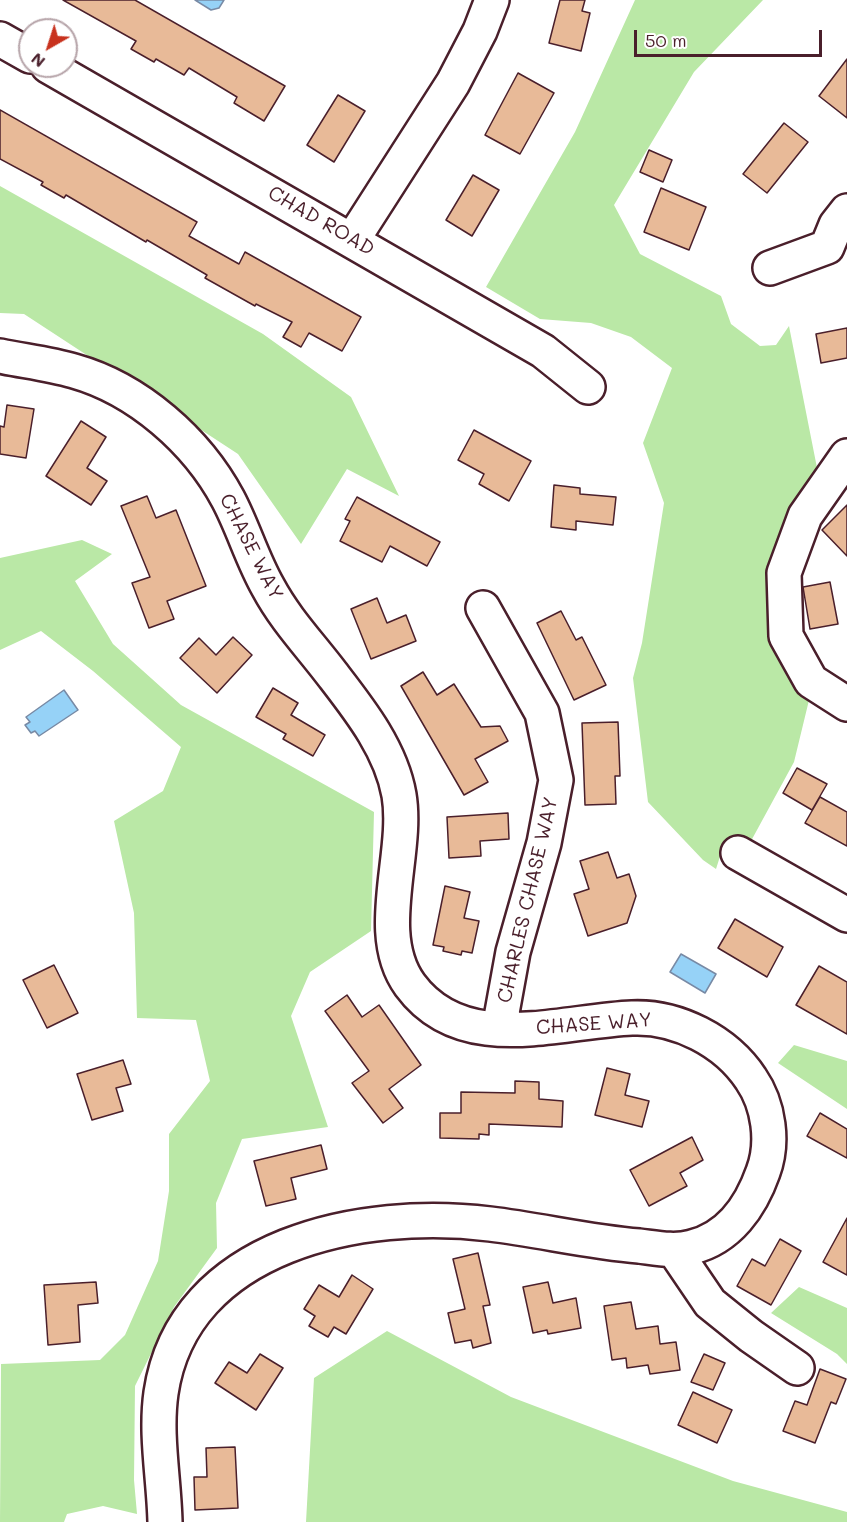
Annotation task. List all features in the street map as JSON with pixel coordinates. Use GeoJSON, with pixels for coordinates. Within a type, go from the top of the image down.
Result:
{"type":"FeatureCollection","features":[{"type":"Feature","properties":{"kind":"street"},"geometry":{"type":"LineString","coordinates":[[353,239],[453,83],[480,31],[492,0]]}},
{"type":"Feature","properties":{"kind":"street"},"geometry":{"type":"LineString","coordinates":[[0,39],[18,49]]}},
{"type":"Feature","properties":{"kind":"street","name":"CHAD ROAD"},"geometry":{"type":"LineString","coordinates":[[69,78],[353,239],[543,351],[588,387]]}},
{"type":"Feature","properties":{"kind":"street"},"geometry":{"type":"LineString","coordinates":[[770,268],[837,254],[836,225],[847,211]]}},
{"type":"Feature","properties":{"kind":"street","name":"CHASE WAY"},"geometry":{"type":"LineString","coordinates":[[0,356],[75,371],[129,396],[153,412],[174,431],[212,473],[228,498],[268,588],[297,632],[365,719],[382,747],[399,795],[400,837],[394,893],[396,951],[406,980],[428,1006],[454,1022],[499,1029],[551,1029],[632,1018],[658,1019],[686,1027],[711,1040],[733,1058],[752,1080],[765,1107],[769,1135],[766,1165],[755,1193],[739,1217],[719,1236],[694,1247],[674,1250],[608,1244],[485,1223],[406,1222],[346,1230],[290,1244],[239,1269],[196,1309],[181,1334],[161,1390],[159,1418],[165,1522]]}},
{"type":"Feature","properties":{"kind":"street"},"geometry":{"type":"LineString","coordinates":[[847,456],[805,516],[784,573],[786,636],[811,681],[847,704]]}},
{"type":"Feature","properties":{"kind":"street","name":"CHARLES CHASE WAY"},"geometry":{"type":"LineString","coordinates":[[483,608],[542,712],[556,780],[544,843],[513,952],[499,1029]]}},
{"type":"Feature","properties":{"kind":"street"},"geometry":{"type":"LineString","coordinates":[[738,853],[847,915]]}},
{"type":"Feature","properties":{"kind":"street"},"geometry":{"type":"LineString","coordinates":[[674,1250],[710,1303],[751,1336],[797,1368]]}},
{"type":"Feature","properties":{"kind":"green space"},"geometry":{"type":"Polygon","coordinates":[[[635,0],[763,0],[694,72],[614,205],[640,254],[721,296],[731,324],[760,346],[776,345],[789,326],[819,478],[774,585],[810,696],[794,762],[751,841],[733,836],[723,847],[716,869],[703,860],[648,802],[633,678],[642,643],[664,503],[643,443],[672,368],[631,337],[591,323],[540,319],[486,287],[575,132],[635,0]]]}},
{"type":"Feature","properties":{"kind":"green space"},"geometry":{"type":"Polygon","coordinates":[[[0,186],[263,334],[351,397],[399,496],[347,469],[301,544],[238,454],[24,314],[0,313],[0,186]]]}},
{"type":"Feature","properties":{"kind":"green space"},"geometry":{"type":"Polygon","coordinates":[[[82,540],[112,554],[75,581],[113,644],[181,705],[374,812],[371,931],[310,972],[291,1016],[328,1127],[242,1139],[216,1203],[217,1248],[174,1307],[135,1386],[134,1480],[137,1514],[103,1506],[67,1514],[64,1522],[0,1522],[1,1364],[100,1360],[125,1335],[158,1261],[169,1191],[169,1134],[210,1081],[196,1020],[137,1018],[134,913],[114,821],[163,791],[181,747],[93,671],[41,631],[0,650],[0,558],[82,540]]]}},
{"type":"Feature","properties":{"kind":"green space"},"geometry":{"type":"Polygon","coordinates":[[[794,1045],[847,1061],[847,1109],[778,1063],[794,1045]]]}},
{"type":"Feature","properties":{"kind":"green space"},"geometry":{"type":"Polygon","coordinates":[[[799,1287],[847,1308],[847,1364],[837,1354],[771,1313],[799,1287]]]}},
{"type":"Feature","properties":{"kind":"green space"},"geometry":{"type":"Polygon","coordinates":[[[387,1331],[511,1397],[733,1481],[847,1512],[847,1522],[306,1522],[314,1378],[387,1331]]]}},
{"type":"Feature","properties":{"kind":"water"},"geometry":{"type":"Polygon","coordinates":[[[195,0],[224,0],[219,8],[211,10],[195,0]]]}},
{"type":"Feature","properties":{"kind":"water"},"geometry":{"type":"Polygon","coordinates":[[[64,690],[78,710],[39,736],[35,731],[31,733],[25,725],[30,722],[26,717],[64,690]]]}},
{"type":"Feature","properties":{"kind":"water"},"geometry":{"type":"Polygon","coordinates":[[[681,954],[716,974],[705,993],[670,972],[681,954]]]}},
{"type":"Feature","properties":{"kind":"building"},"geometry":{"type":"Polygon","coordinates":[[[63,0],[135,0],[285,86],[264,121],[234,103],[237,97],[189,68],[184,75],[156,59],[154,62],[131,49],[136,41],[63,0]]]}},
{"type":"Feature","properties":{"kind":"building"},"geometry":{"type":"Polygon","coordinates":[[[560,0],[585,0],[582,11],[590,13],[581,51],[549,43],[560,0]]]}},
{"type":"Feature","properties":{"kind":"building"},"geometry":{"type":"Polygon","coordinates":[[[847,59],[847,118],[819,96],[847,59]]]}},
{"type":"Feature","properties":{"kind":"building"},"geometry":{"type":"Polygon","coordinates":[[[518,73],[554,93],[520,154],[485,135],[518,73]]]}},
{"type":"Feature","properties":{"kind":"building"},"geometry":{"type":"Polygon","coordinates":[[[338,95],[365,111],[334,162],[307,145],[338,95]]]}},
{"type":"Feature","properties":{"kind":"building"},"geometry":{"type":"Polygon","coordinates":[[[0,110],[197,222],[189,236],[239,264],[245,252],[361,317],[342,351],[309,333],[301,347],[283,337],[292,322],[256,304],[255,306],[205,278],[207,275],[147,240],[146,242],[66,195],[64,198],[41,185],[43,182],[0,159],[0,110]]]}},
{"type":"Feature","properties":{"kind":"building"},"geometry":{"type":"Polygon","coordinates":[[[784,123],[808,142],[767,193],[743,174],[784,123]]]}},
{"type":"Feature","properties":{"kind":"building"},"geometry":{"type":"Polygon","coordinates":[[[649,150],[672,160],[663,182],[640,172],[649,150]]]}},
{"type":"Feature","properties":{"kind":"building"},"geometry":{"type":"Polygon","coordinates":[[[473,175],[499,190],[472,236],[446,220],[473,175]]]}},
{"type":"Feature","properties":{"kind":"building"},"geometry":{"type":"Polygon","coordinates":[[[661,188],[706,207],[689,250],[644,232],[661,188]]]}},
{"type":"Feature","properties":{"kind":"building"},"geometry":{"type":"Polygon","coordinates":[[[847,328],[847,358],[821,363],[816,334],[847,328]]]}},
{"type":"Feature","properties":{"kind":"building"},"geometry":{"type":"Polygon","coordinates":[[[7,405],[34,409],[26,458],[0,454],[0,426],[4,427],[7,405]]]}},
{"type":"Feature","properties":{"kind":"building"},"geometry":{"type":"Polygon","coordinates":[[[81,421],[106,437],[87,468],[107,481],[91,505],[46,476],[81,421]]]}},
{"type":"Feature","properties":{"kind":"building"},"geometry":{"type":"Polygon","coordinates":[[[474,430],[531,461],[509,501],[479,484],[484,474],[458,460],[474,430]]]}},
{"type":"Feature","properties":{"kind":"building"},"geometry":{"type":"Polygon","coordinates":[[[554,485],[580,488],[580,494],[616,497],[613,525],[576,521],[576,530],[551,527],[554,485]]]}},
{"type":"Feature","properties":{"kind":"building"},"geometry":{"type":"Polygon","coordinates":[[[147,496],[156,518],[176,510],[206,586],[167,601],[174,619],[149,628],[132,583],[150,577],[121,506],[147,496]]]}},
{"type":"Feature","properties":{"kind":"building"},"geometry":{"type":"Polygon","coordinates":[[[357,497],[440,542],[427,566],[390,546],[382,562],[340,541],[350,521],[345,519],[357,497]]]}},
{"type":"Feature","properties":{"kind":"building"},"geometry":{"type":"Polygon","coordinates":[[[847,505],[847,556],[822,530],[847,505]]]}},
{"type":"Feature","properties":{"kind":"building"},"geometry":{"type":"Polygon","coordinates":[[[830,582],[838,624],[810,629],[803,587],[830,582]]]}},
{"type":"Feature","properties":{"kind":"building"},"geometry":{"type":"Polygon","coordinates":[[[377,598],[387,623],[406,615],[416,641],[371,659],[351,609],[377,598]]]}},
{"type":"Feature","properties":{"kind":"building"},"geometry":{"type":"Polygon","coordinates":[[[561,611],[576,640],[582,637],[606,685],[574,700],[537,623],[561,611]]]}},
{"type":"Feature","properties":{"kind":"building"},"geometry":{"type":"Polygon","coordinates":[[[233,637],[252,655],[217,693],[180,658],[199,638],[216,655],[233,637]]]}},
{"type":"Feature","properties":{"kind":"building"},"geometry":{"type":"Polygon","coordinates":[[[423,672],[437,695],[454,684],[481,727],[500,726],[508,741],[475,759],[488,782],[464,795],[401,686],[423,672]]]}},
{"type":"Feature","properties":{"kind":"building"},"geometry":{"type":"Polygon","coordinates":[[[273,688],[298,703],[291,715],[325,735],[313,756],[283,739],[286,734],[256,717],[273,688]]]}},
{"type":"Feature","properties":{"kind":"building"},"geometry":{"type":"Polygon","coordinates":[[[618,722],[620,776],[615,776],[616,804],[585,805],[582,723],[618,722]]]}},
{"type":"Feature","properties":{"kind":"building"},"geometry":{"type":"Polygon","coordinates":[[[797,768],[827,784],[812,810],[783,793],[797,768]]]}},
{"type":"Feature","properties":{"kind":"building"},"geometry":{"type":"Polygon","coordinates":[[[820,797],[847,812],[847,846],[805,823],[820,797]]]}},
{"type":"Feature","properties":{"kind":"building"},"geometry":{"type":"Polygon","coordinates":[[[508,813],[509,839],[480,841],[481,856],[449,858],[447,817],[508,813]]]}},
{"type":"Feature","properties":{"kind":"building"},"geometry":{"type":"Polygon","coordinates":[[[608,852],[617,878],[629,874],[636,896],[627,923],[588,936],[574,894],[589,889],[580,861],[608,852]]]}},
{"type":"Feature","properties":{"kind":"building"},"geometry":{"type":"Polygon","coordinates":[[[445,886],[470,892],[464,918],[479,921],[472,953],[462,951],[461,955],[443,951],[444,947],[433,945],[445,886]]]}},
{"type":"Feature","properties":{"kind":"building"},"geometry":{"type":"Polygon","coordinates":[[[735,919],[783,947],[767,977],[718,948],[735,919]]]}},
{"type":"Feature","properties":{"kind":"building"},"geometry":{"type":"Polygon","coordinates":[[[54,965],[78,1013],[47,1028],[23,980],[54,965]]]}},
{"type":"Feature","properties":{"kind":"building"},"geometry":{"type":"Polygon","coordinates":[[[819,966],[847,982],[847,1034],[796,1005],[819,966]]]}},
{"type":"Feature","properties":{"kind":"building"},"geometry":{"type":"Polygon","coordinates":[[[347,995],[362,1017],[379,1005],[421,1065],[389,1089],[403,1108],[383,1123],[352,1083],[369,1071],[325,1011],[347,995]]]}},
{"type":"Feature","properties":{"kind":"building"},"geometry":{"type":"Polygon","coordinates":[[[123,1060],[131,1084],[116,1088],[123,1111],[92,1120],[77,1074],[123,1060]]]}},
{"type":"Feature","properties":{"kind":"building"},"geometry":{"type":"Polygon","coordinates":[[[607,1068],[630,1074],[625,1095],[649,1101],[642,1127],[595,1115],[607,1068]]]}},
{"type":"Feature","properties":{"kind":"building"},"geometry":{"type":"Polygon","coordinates":[[[515,1081],[539,1082],[539,1099],[563,1101],[562,1127],[489,1124],[489,1135],[479,1134],[479,1139],[440,1138],[440,1113],[461,1113],[461,1092],[515,1093],[515,1081]]]}},
{"type":"Feature","properties":{"kind":"building"},"geometry":{"type":"Polygon","coordinates":[[[820,1113],[847,1129],[847,1158],[807,1136],[820,1113]]]}},
{"type":"Feature","properties":{"kind":"building"},"geometry":{"type":"Polygon","coordinates":[[[692,1137],[703,1160],[680,1173],[687,1186],[649,1206],[630,1170],[692,1137]]]}},
{"type":"Feature","properties":{"kind":"building"},"geometry":{"type":"Polygon","coordinates":[[[321,1145],[327,1169],[291,1178],[296,1199],[266,1206],[254,1161],[321,1145]]]}},
{"type":"Feature","properties":{"kind":"building"},"geometry":{"type":"Polygon","coordinates":[[[847,1218],[847,1275],[823,1262],[847,1218]]]}},
{"type":"Feature","properties":{"kind":"building"},"geometry":{"type":"Polygon","coordinates":[[[780,1239],[801,1251],[771,1305],[737,1286],[752,1259],[765,1266],[780,1239]]]}},
{"type":"Feature","properties":{"kind":"building"},"geometry":{"type":"Polygon","coordinates":[[[478,1253],[490,1305],[483,1306],[491,1343],[473,1348],[471,1340],[455,1343],[448,1313],[465,1309],[453,1259],[478,1253]]]}},
{"type":"Feature","properties":{"kind":"building"},"geometry":{"type":"Polygon","coordinates":[[[352,1275],[373,1289],[346,1334],[334,1327],[328,1337],[309,1326],[315,1316],[304,1309],[319,1285],[339,1297],[352,1275]]]}},
{"type":"Feature","properties":{"kind":"building"},"geometry":{"type":"Polygon","coordinates":[[[96,1282],[98,1303],[78,1305],[80,1342],[48,1345],[44,1285],[96,1282]]]}},
{"type":"Feature","properties":{"kind":"building"},"geometry":{"type":"Polygon","coordinates":[[[548,1282],[553,1303],[576,1298],[581,1328],[548,1334],[547,1330],[533,1333],[523,1287],[548,1282]]]}},
{"type":"Feature","properties":{"kind":"building"},"geometry":{"type":"Polygon","coordinates":[[[631,1302],[636,1329],[658,1326],[660,1344],[676,1342],[680,1370],[650,1374],[648,1365],[627,1368],[626,1358],[612,1360],[604,1306],[631,1302]]]}},
{"type":"Feature","properties":{"kind":"building"},"geometry":{"type":"Polygon","coordinates":[[[260,1354],[283,1368],[256,1410],[215,1383],[229,1362],[247,1373],[260,1354]]]}},
{"type":"Feature","properties":{"kind":"building"},"geometry":{"type":"Polygon","coordinates":[[[704,1354],[725,1363],[713,1390],[691,1382],[704,1354]]]}},
{"type":"Feature","properties":{"kind":"building"},"geometry":{"type":"Polygon","coordinates":[[[820,1369],[846,1379],[836,1404],[831,1402],[815,1443],[783,1431],[795,1401],[807,1405],[820,1369]]]}},
{"type":"Feature","properties":{"kind":"building"},"geometry":{"type":"Polygon","coordinates":[[[693,1392],[732,1410],[717,1443],[678,1425],[693,1392]]]}},
{"type":"Feature","properties":{"kind":"building"},"geometry":{"type":"Polygon","coordinates":[[[235,1447],[238,1508],[195,1510],[194,1477],[207,1477],[206,1448],[235,1447]]]}}]}
